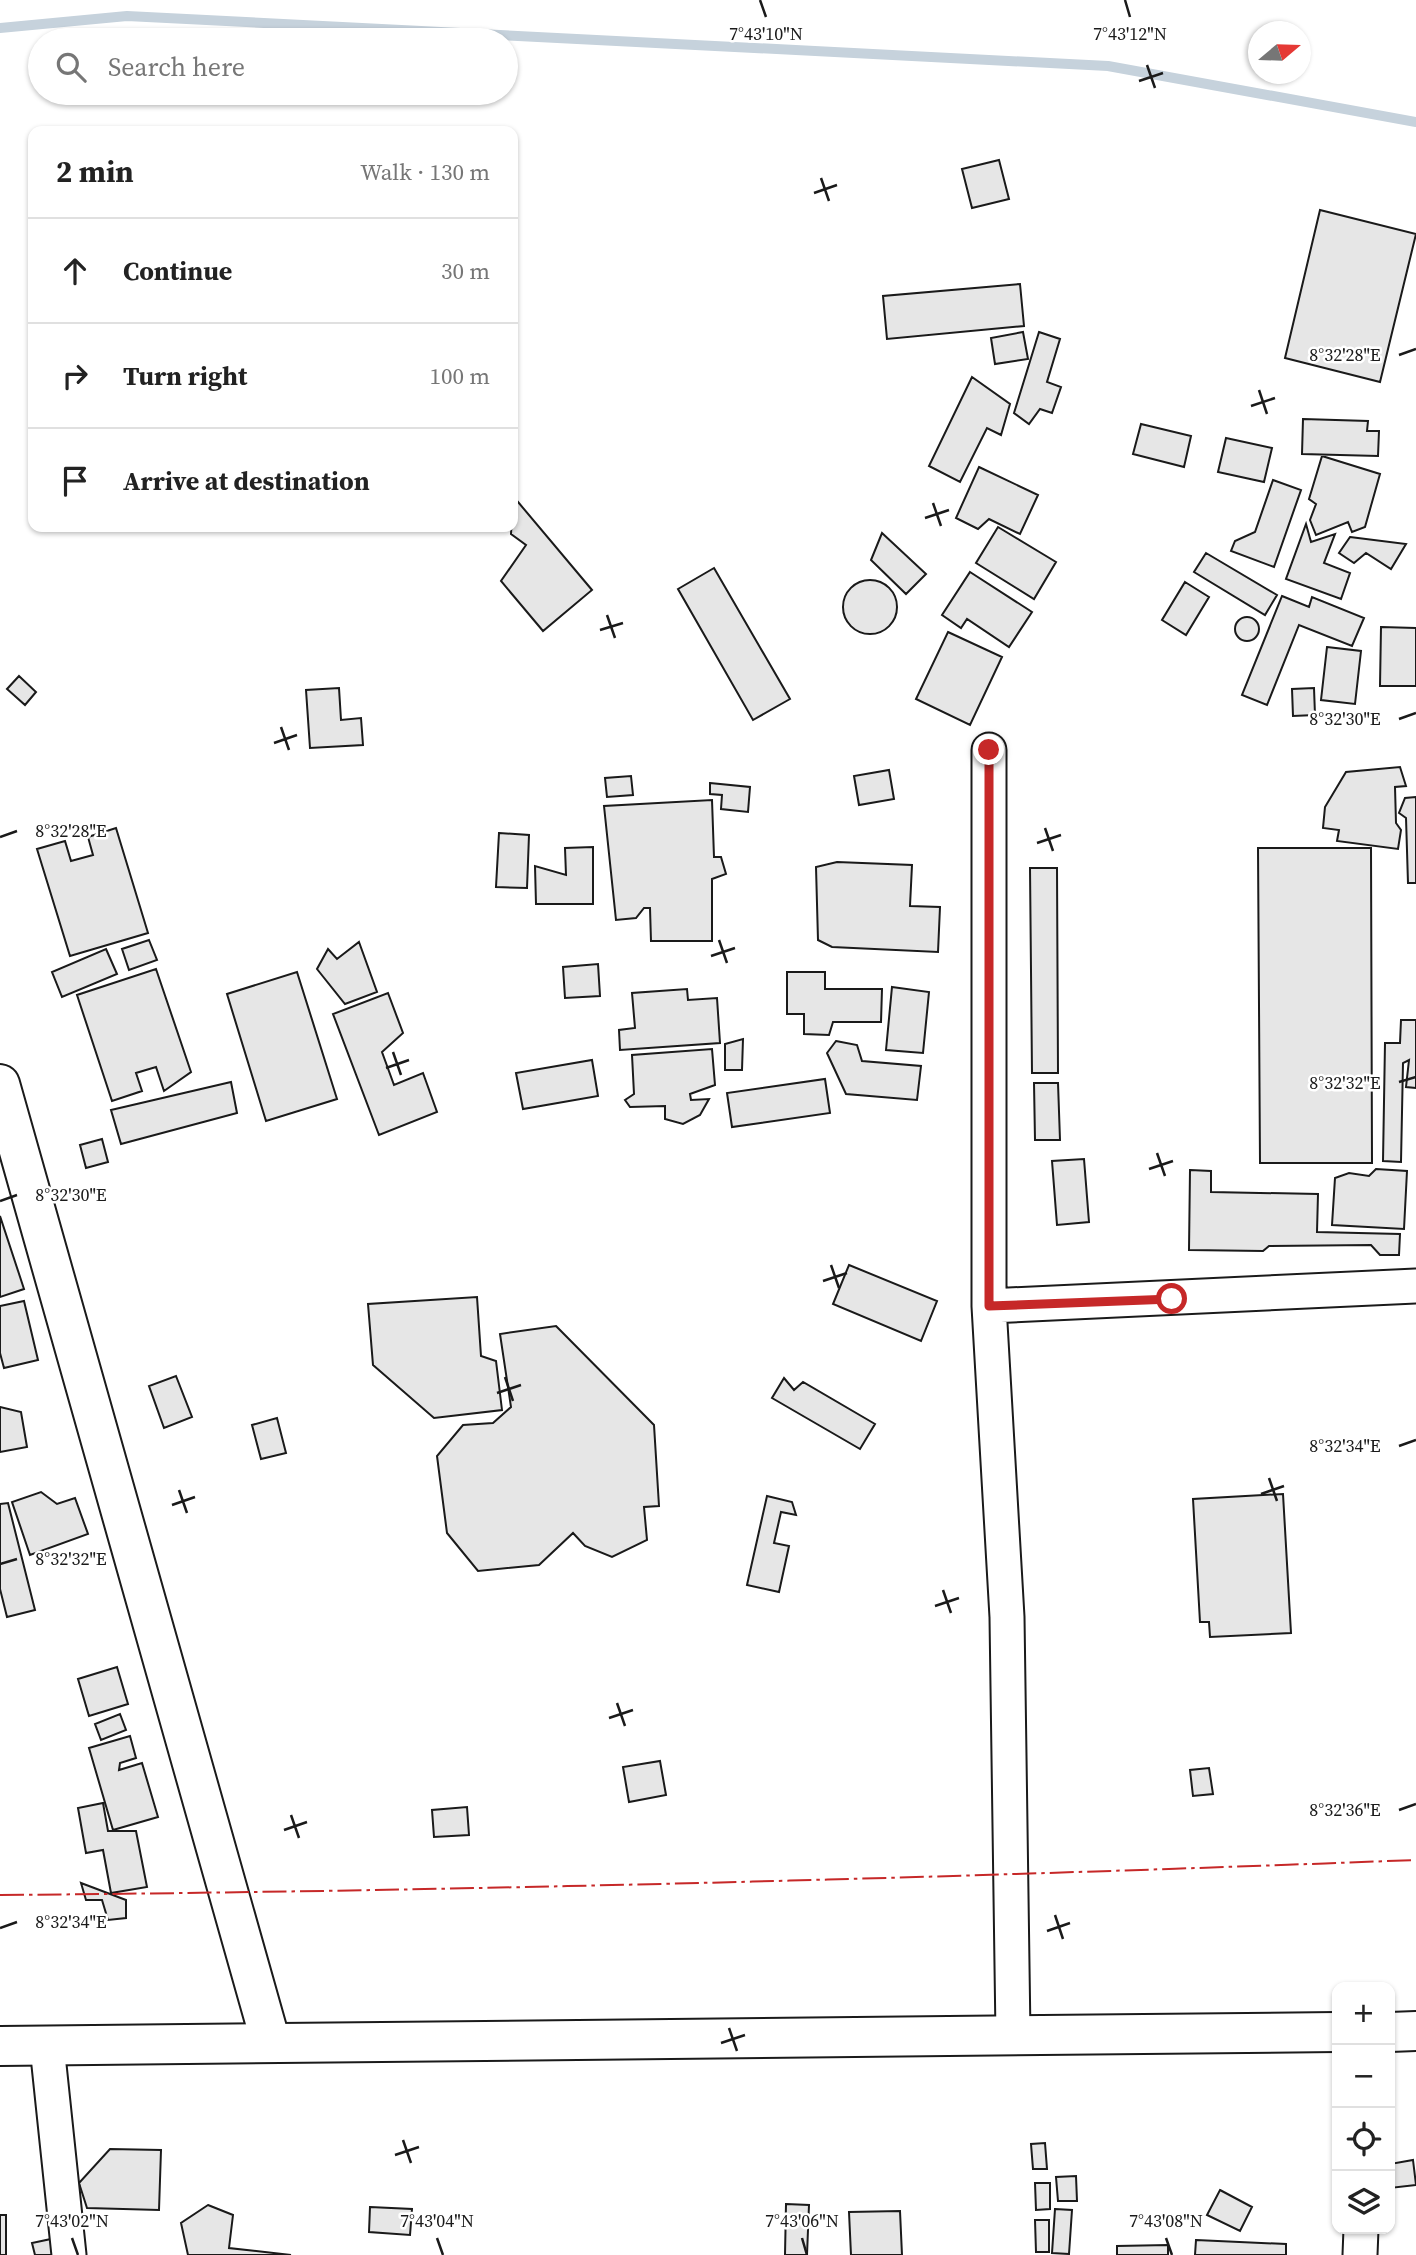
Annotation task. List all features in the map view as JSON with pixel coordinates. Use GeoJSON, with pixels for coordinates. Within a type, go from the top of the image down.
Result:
{"type":"FeatureCollection","features":[{"type":"Feature","properties":{"kind":"main road"},"geometry":{"type":"LineString","coordinates":[[0,1084],[271,2043]]}},
{"type":"Feature","properties":{"kind":"main road"},"geometry":{"type":"LineString","coordinates":[[1395,2032],[1416,2031]]}},
{"type":"Feature","properties":{"kind":"main road"},"geometry":{"type":"LineString","coordinates":[[0,2046],[1332,2032]]}},
{"type":"Feature","properties":{"kind":"street"},"geometry":{"type":"LineString","coordinates":[[989,750],[989,1306],[1007,1617],[1013,2035]]}},
{"type":"Feature","properties":{"kind":"street"},"geometry":{"type":"LineString","coordinates":[[989,1306],[1416,1286]]}},
{"type":"Feature","properties":{"kind":"street"},"geometry":{"type":"LineString","coordinates":[[47,2046],[69,2255]]}},
{"type":"Feature","properties":{"kind":"street"},"geometry":{"type":"LineString","coordinates":[[1360,2255],[1361,2234]]}},
{"type":"Feature","properties":{"kind":"building"},"geometry":{"type":"Polygon","coordinates":[[[999,160],[1009,199],[972,208],[962,169],[999,160]]]}},
{"type":"Feature","properties":{"kind":"building"},"geometry":{"type":"Polygon","coordinates":[[[1320,210],[1416,234],[1380,382],[1285,358],[1320,210]]]}},
{"type":"Feature","properties":{"kind":"building"},"geometry":{"type":"Polygon","coordinates":[[[1020,284],[1024,326],[887,339],[883,296],[1020,284]]]}},
{"type":"Feature","properties":{"kind":"building"},"geometry":{"type":"Polygon","coordinates":[[[1023,332],[1028,359],[995,364],[991,338],[1023,332]]]}},
{"type":"Feature","properties":{"kind":"building"},"geometry":{"type":"Polygon","coordinates":[[[1039,332],[1060,339],[1047,382],[1061,387],[1052,413],[1040,409],[1029,424],[1014,413],[1039,332]]]}},
{"type":"Feature","properties":{"kind":"building"},"geometry":{"type":"Polygon","coordinates":[[[972,377],[1010,404],[1001,435],[987,428],[960,482],[929,466],[972,377]]]}},
{"type":"Feature","properties":{"kind":"building"},"geometry":{"type":"Polygon","coordinates":[[[1303,419],[1368,421],[1367,431],[1379,431],[1378,456],[1302,454],[1303,419]]]}},
{"type":"Feature","properties":{"kind":"building"},"geometry":{"type":"Polygon","coordinates":[[[1141,424],[1191,436],[1184,467],[1133,454],[1141,424]]]}},
{"type":"Feature","properties":{"kind":"building"},"geometry":{"type":"Polygon","coordinates":[[[1226,438],[1272,448],[1264,482],[1218,472],[1226,438]]]}},
{"type":"Feature","properties":{"kind":"building"},"geometry":{"type":"Polygon","coordinates":[[[1322,456],[1380,474],[1365,527],[1352,532],[1348,522],[1316,535],[1310,520],[1316,504],[1309,499],[1322,456]]]}},
{"type":"Feature","properties":{"kind":"building"},"geometry":{"type":"Polygon","coordinates":[[[979,467],[1038,495],[1020,534],[989,519],[978,529],[956,518],[979,467]]]}},
{"type":"Feature","properties":{"kind":"building"},"geometry":{"type":"Polygon","coordinates":[[[1273,480],[1301,490],[1274,567],[1231,551],[1235,541],[1255,532],[1273,480]]]}},
{"type":"Feature","properties":{"kind":"building"},"geometry":{"type":"Polygon","coordinates":[[[518,502],[592,590],[543,631],[501,581],[526,545],[511,534],[518,532],[518,502]]]}},
{"type":"Feature","properties":{"kind":"building"},"geometry":{"type":"Polygon","coordinates":[[[1306,524],[1311,542],[1335,534],[1324,563],[1350,573],[1341,599],[1286,579],[1306,524]]]}},
{"type":"Feature","properties":{"kind":"building"},"geometry":{"type":"Polygon","coordinates":[[[998,527],[1056,562],[1034,599],[976,563],[998,527]]]}},
{"type":"Feature","properties":{"kind":"building"},"geometry":{"type":"Polygon","coordinates":[[[882,533],[926,574],[906,594],[871,560],[882,533]]]}},
{"type":"Feature","properties":{"kind":"building"},"geometry":{"type":"Polygon","coordinates":[[[1350,537],[1406,544],[1391,569],[1366,553],[1354,563],[1339,553],[1350,537]]]}},
{"type":"Feature","properties":{"kind":"building"},"geometry":{"type":"Polygon","coordinates":[[[1206,553],[1277,595],[1265,615],[1194,572],[1206,553]]]}},
{"type":"Feature","properties":{"kind":"building"},"geometry":{"type":"Polygon","coordinates":[[[714,568],[790,699],[753,720],[678,589],[714,568]]]}},
{"type":"Feature","properties":{"kind":"building"},"geometry":{"type":"Polygon","coordinates":[[[970,572],[1032,612],[1009,647],[967,619],[961,628],[942,615],[970,572]]]}},
{"type":"Feature","properties":{"kind":"building"},"geometry":{"type":"Polygon","coordinates":[[[870,580],[889,588],[897,607],[889,626],[870,634],[851,626],[843,607],[851,588],[870,580]]]}},
{"type":"Feature","properties":{"kind":"building"},"geometry":{"type":"Polygon","coordinates":[[[1185,582],[1209,597],[1186,635],[1162,620],[1185,582]]]}},
{"type":"Feature","properties":{"kind":"building"},"geometry":{"type":"Polygon","coordinates":[[[1282,596],[1309,607],[1312,597],[1364,618],[1352,646],[1299,625],[1267,705],[1242,695],[1282,596]]]}},
{"type":"Feature","properties":{"kind":"building"},"geometry":{"type":"Polygon","coordinates":[[[1247,617],[1258,624],[1259,629],[1252,640],[1247,641],[1236,634],[1235,629],[1242,618],[1247,617]]]}},
{"type":"Feature","properties":{"kind":"building"},"geometry":{"type":"Polygon","coordinates":[[[1381,627],[1416,628],[1416,686],[1380,686],[1381,627]]]}},
{"type":"Feature","properties":{"kind":"building"},"geometry":{"type":"Polygon","coordinates":[[[948,632],[1002,657],[970,725],[916,699],[948,632]]]}},
{"type":"Feature","properties":{"kind":"building"},"geometry":{"type":"Polygon","coordinates":[[[1327,647],[1361,651],[1355,704],[1321,700],[1327,647]]]}},
{"type":"Feature","properties":{"kind":"building"},"geometry":{"type":"Polygon","coordinates":[[[19,676],[36,692],[25,705],[7,689],[19,676]]]}},
{"type":"Feature","properties":{"kind":"building"},"geometry":{"type":"Polygon","coordinates":[[[339,688],[341,720],[361,718],[363,745],[310,748],[306,690],[339,688]]]}},
{"type":"Feature","properties":{"kind":"building"},"geometry":{"type":"Polygon","coordinates":[[[1314,688],[1315,715],[1293,716],[1292,689],[1314,688]]]}},
{"type":"Feature","properties":{"kind":"building"},"geometry":{"type":"Polygon","coordinates":[[[1400,767],[1406,786],[1395,787],[1396,823],[1401,830],[1398,849],[1337,841],[1339,830],[1323,828],[1325,807],[1346,772],[1400,767]]]}},
{"type":"Feature","properties":{"kind":"building"},"geometry":{"type":"Polygon","coordinates":[[[889,770],[894,799],[859,805],[854,776],[889,770]]]}},
{"type":"Feature","properties":{"kind":"building"},"geometry":{"type":"Polygon","coordinates":[[[631,776],[633,795],[607,797],[605,778],[631,776]]]}},
{"type":"Feature","properties":{"kind":"building"},"geometry":{"type":"Polygon","coordinates":[[[710,783],[750,787],[748,812],[721,809],[722,795],[710,794],[710,783]]]}},
{"type":"Feature","properties":{"kind":"building"},"geometry":{"type":"Polygon","coordinates":[[[1416,797],[1416,883],[1408,883],[1406,818],[1399,813],[1405,798],[1416,797]]]}},
{"type":"Feature","properties":{"kind":"building"},"geometry":{"type":"Polygon","coordinates":[[[712,800],[714,857],[721,857],[726,874],[712,879],[712,941],[651,941],[650,908],[644,908],[636,918],[616,920],[604,806],[712,800]]]}},
{"type":"Feature","properties":{"kind":"building"},"geometry":{"type":"Polygon","coordinates":[[[116,828],[148,933],[70,956],[37,849],[65,841],[71,861],[93,855],[88,837],[116,828]]]}},
{"type":"Feature","properties":{"kind":"building"},"geometry":{"type":"Polygon","coordinates":[[[499,833],[529,835],[527,888],[496,887],[499,833]]]}},
{"type":"Feature","properties":{"kind":"building"},"geometry":{"type":"Polygon","coordinates":[[[593,847],[593,904],[536,904],[535,866],[566,875],[565,848],[593,847]]]}},
{"type":"Feature","properties":{"kind":"building"},"geometry":{"type":"Polygon","coordinates":[[[1258,848],[1371,848],[1372,1163],[1260,1163],[1258,848]]]}},
{"type":"Feature","properties":{"kind":"building"},"geometry":{"type":"Polygon","coordinates":[[[837,862],[912,865],[910,906],[940,907],[938,952],[832,947],[818,940],[816,867],[837,862]]]}},
{"type":"Feature","properties":{"kind":"building"},"geometry":{"type":"Polygon","coordinates":[[[1030,868],[1057,868],[1058,1073],[1032,1073],[1030,868]]]}},
{"type":"Feature","properties":{"kind":"building"},"geometry":{"type":"Polygon","coordinates":[[[149,940],[157,960],[129,970],[122,949],[149,940]]]}},
{"type":"Feature","properties":{"kind":"building"},"geometry":{"type":"Polygon","coordinates":[[[359,942],[377,992],[345,1004],[317,969],[328,949],[337,959],[359,942]]]}},
{"type":"Feature","properties":{"kind":"building"},"geometry":{"type":"Polygon","coordinates":[[[106,949],[117,974],[62,997],[52,972],[106,949]]]}},
{"type":"Feature","properties":{"kind":"building"},"geometry":{"type":"Polygon","coordinates":[[[598,964],[600,996],[565,998],[563,967],[598,964]]]}},
{"type":"Feature","properties":{"kind":"building"},"geometry":{"type":"Polygon","coordinates":[[[156,969],[191,1072],[164,1091],[156,1067],[136,1073],[142,1091],[112,1101],[77,995],[156,969]]]}},
{"type":"Feature","properties":{"kind":"building"},"geometry":{"type":"Polygon","coordinates":[[[297,972],[337,1099],[266,1121],[227,994],[297,972]]]}},
{"type":"Feature","properties":{"kind":"building"},"geometry":{"type":"Polygon","coordinates":[[[787,972],[825,972],[825,989],[882,989],[881,1022],[833,1022],[829,1035],[804,1034],[804,1014],[787,1014],[787,972]]]}},
{"type":"Feature","properties":{"kind":"building"},"geometry":{"type":"Polygon","coordinates":[[[892,987],[929,992],[923,1053],[886,1050],[892,987]]]}},
{"type":"Feature","properties":{"kind":"building"},"geometry":{"type":"Polygon","coordinates":[[[687,989],[688,1000],[717,998],[720,1043],[620,1050],[619,1030],[635,1028],[632,993],[687,989]]]}},
{"type":"Feature","properties":{"kind":"building"},"geometry":{"type":"Polygon","coordinates":[[[388,993],[403,1033],[382,1052],[394,1085],[423,1073],[437,1112],[379,1135],[333,1014],[388,993]]]}},
{"type":"Feature","properties":{"kind":"building"},"geometry":{"type":"Polygon","coordinates":[[[1401,1020],[1416,1020],[1416,1088],[1406,1087],[1409,1060],[1403,1063],[1401,1162],[1383,1161],[1385,1043],[1400,1043],[1401,1020]]]}},
{"type":"Feature","properties":{"kind":"building"},"geometry":{"type":"Polygon","coordinates":[[[743,1039],[742,1070],[725,1070],[725,1044],[743,1039]]]}},
{"type":"Feature","properties":{"kind":"building"},"geometry":{"type":"Polygon","coordinates":[[[836,1041],[857,1045],[862,1061],[921,1066],[917,1100],[846,1094],[827,1053],[836,1041]]]}},
{"type":"Feature","properties":{"kind":"building"},"geometry":{"type":"Polygon","coordinates":[[[712,1049],[715,1085],[690,1094],[691,1100],[709,1099],[700,1115],[683,1124],[665,1119],[665,1106],[630,1107],[625,1100],[634,1094],[632,1055],[712,1049]]]}},
{"type":"Feature","properties":{"kind":"building"},"geometry":{"type":"Polygon","coordinates":[[[592,1060],[598,1096],[523,1109],[516,1073],[592,1060]]]}},
{"type":"Feature","properties":{"kind":"building"},"geometry":{"type":"Polygon","coordinates":[[[825,1079],[830,1113],[732,1127],[727,1093],[825,1079]]]}},
{"type":"Feature","properties":{"kind":"building"},"geometry":{"type":"Polygon","coordinates":[[[231,1082],[237,1113],[121,1144],[111,1110],[231,1082]]]}},
{"type":"Feature","properties":{"kind":"building"},"geometry":{"type":"Polygon","coordinates":[[[1034,1083],[1058,1083],[1060,1140],[1035,1140],[1034,1083]]]}},
{"type":"Feature","properties":{"kind":"building"},"geometry":{"type":"Polygon","coordinates":[[[102,1139],[108,1162],[86,1168],[80,1145],[102,1139]]]}},
{"type":"Feature","properties":{"kind":"building"},"geometry":{"type":"Polygon","coordinates":[[[1084,1159],[1089,1222],[1057,1225],[1052,1161],[1084,1159]]]}},
{"type":"Feature","properties":{"kind":"building"},"geometry":{"type":"Polygon","coordinates":[[[1376,1169],[1407,1171],[1404,1229],[1332,1225],[1335,1178],[1349,1173],[1369,1176],[1376,1169]]]}},
{"type":"Feature","properties":{"kind":"building"},"geometry":{"type":"Polygon","coordinates":[[[1190,1170],[1211,1171],[1211,1192],[1318,1194],[1317,1232],[1400,1234],[1399,1255],[1380,1255],[1371,1245],[1269,1246],[1263,1251],[1189,1250],[1190,1170]]]}},
{"type":"Feature","properties":{"kind":"building"},"geometry":{"type":"Polygon","coordinates":[[[0,1216],[24,1289],[0,1297],[0,1216]]]}},
{"type":"Feature","properties":{"kind":"building"},"geometry":{"type":"Polygon","coordinates":[[[849,1265],[937,1301],[921,1341],[833,1304],[849,1265]]]}},
{"type":"Feature","properties":{"kind":"building"},"geometry":{"type":"Polygon","coordinates":[[[477,1297],[481,1356],[496,1361],[502,1410],[434,1418],[373,1365],[368,1304],[477,1297]]]}},
{"type":"Feature","properties":{"kind":"building"},"geometry":{"type":"Polygon","coordinates":[[[24,1301],[38,1360],[4,1368],[0,1353],[0,1306],[24,1301]]]}},
{"type":"Feature","properties":{"kind":"building"},"geometry":{"type":"Polygon","coordinates":[[[556,1326],[654,1425],[659,1506],[644,1507],[647,1540],[612,1557],[585,1546],[573,1533],[539,1565],[478,1571],[447,1533],[437,1456],[463,1425],[493,1423],[511,1407],[500,1334],[556,1326]]]}},
{"type":"Feature","properties":{"kind":"building"},"geometry":{"type":"Polygon","coordinates":[[[176,1376],[192,1417],[164,1428],[149,1386],[176,1376]]]}},
{"type":"Feature","properties":{"kind":"building"},"geometry":{"type":"Polygon","coordinates":[[[784,1378],[794,1390],[803,1382],[875,1424],[860,1449],[772,1398],[784,1378]]]}},
{"type":"Feature","properties":{"kind":"building"},"geometry":{"type":"Polygon","coordinates":[[[0,1407],[21,1412],[27,1447],[0,1452],[0,1407]]]}},
{"type":"Feature","properties":{"kind":"building"},"geometry":{"type":"Polygon","coordinates":[[[277,1418],[286,1453],[261,1459],[252,1425],[277,1418]]]}},
{"type":"Feature","properties":{"kind":"building"},"geometry":{"type":"Polygon","coordinates":[[[41,1492],[57,1504],[75,1498],[88,1534],[30,1555],[12,1502],[41,1492]]]}},
{"type":"Feature","properties":{"kind":"building"},"geometry":{"type":"Polygon","coordinates":[[[1283,1494],[1291,1633],[1210,1637],[1209,1622],[1200,1622],[1193,1499],[1283,1494]]]}},
{"type":"Feature","properties":{"kind":"building"},"geometry":{"type":"Polygon","coordinates":[[[767,1496],[792,1502],[796,1515],[781,1512],[774,1543],[789,1546],[779,1592],[747,1585],[767,1496]]]}},
{"type":"Feature","properties":{"kind":"building"},"geometry":{"type":"Polygon","coordinates":[[[8,1503],[35,1610],[7,1617],[0,1589],[0,1504],[8,1503]]]}},
{"type":"Feature","properties":{"kind":"building"},"geometry":{"type":"Polygon","coordinates":[[[117,1667],[128,1704],[89,1716],[78,1679],[117,1667]]]}},
{"type":"Feature","properties":{"kind":"building"},"geometry":{"type":"Polygon","coordinates":[[[120,1714],[126,1730],[101,1740],[95,1724],[120,1714]]]}},
{"type":"Feature","properties":{"kind":"building"},"geometry":{"type":"Polygon","coordinates":[[[130,1736],[136,1758],[120,1763],[119,1770],[142,1763],[158,1817],[113,1830],[89,1748],[130,1736]]]}},
{"type":"Feature","properties":{"kind":"building"},"geometry":{"type":"Polygon","coordinates":[[[660,1761],[666,1795],[629,1802],[623,1767],[660,1761]]]}},
{"type":"Feature","properties":{"kind":"building"},"geometry":{"type":"Polygon","coordinates":[[[1209,1768],[1213,1794],[1193,1796],[1190,1770],[1209,1768]]]}},
{"type":"Feature","properties":{"kind":"building"},"geometry":{"type":"Polygon","coordinates":[[[103,1803],[108,1831],[136,1831],[147,1887],[111,1893],[103,1850],[86,1853],[78,1808],[103,1803]]]}},
{"type":"Feature","properties":{"kind":"building"},"geometry":{"type":"Polygon","coordinates":[[[467,1807],[469,1835],[434,1837],[432,1810],[467,1807]]]}},
{"type":"Feature","properties":{"kind":"building"},"geometry":{"type":"Polygon","coordinates":[[[81,1883],[126,1900],[126,1918],[108,1920],[102,1900],[86,1900],[81,1883]]]}},
{"type":"Feature","properties":{"kind":"building"},"geometry":{"type":"Polygon","coordinates":[[[1045,2143],[1047,2169],[1033,2169],[1031,2144],[1045,2143]]]}},
{"type":"Feature","properties":{"kind":"building"},"geometry":{"type":"Polygon","coordinates":[[[110,2149],[161,2150],[159,2210],[87,2208],[79,2183],[110,2149]]]}},
{"type":"Feature","properties":{"kind":"building"},"geometry":{"type":"Polygon","coordinates":[[[1413,2160],[1416,2185],[1395,2187],[1395,2163],[1413,2160]]]}},
{"type":"Feature","properties":{"kind":"building"},"geometry":{"type":"Polygon","coordinates":[[[1076,2176],[1077,2201],[1058,2201],[1056,2177],[1076,2176]]]}},
{"type":"Feature","properties":{"kind":"building"},"geometry":{"type":"Polygon","coordinates":[[[1035,2183],[1050,2183],[1050,2209],[1036,2210],[1035,2183]]]}},
{"type":"Feature","properties":{"kind":"building"},"geometry":{"type":"Polygon","coordinates":[[[1220,2190],[1252,2207],[1240,2231],[1207,2215],[1220,2190]]]}},
{"type":"Feature","properties":{"kind":"building"},"geometry":{"type":"Polygon","coordinates":[[[786,2204],[809,2205],[807,2255],[785,2255],[786,2204]]]}},
{"type":"Feature","properties":{"kind":"building"},"geometry":{"type":"Polygon","coordinates":[[[208,2205],[233,2215],[229,2248],[291,2255],[188,2255],[181,2223],[208,2205]]]}},
{"type":"Feature","properties":{"kind":"building"},"geometry":{"type":"Polygon","coordinates":[[[370,2207],[412,2209],[410,2235],[369,2232],[370,2207]]]}},
{"type":"Feature","properties":{"kind":"building"},"geometry":{"type":"Polygon","coordinates":[[[1055,2209],[1072,2210],[1069,2254],[1052,2253],[1055,2209]]]}},
{"type":"Feature","properties":{"kind":"building"},"geometry":{"type":"Polygon","coordinates":[[[900,2211],[902,2255],[851,2255],[849,2212],[900,2211]]]}},
{"type":"Feature","properties":{"kind":"building"},"geometry":{"type":"Polygon","coordinates":[[[0,2215],[6,2215],[6,2255],[0,2255],[0,2215]]]}},
{"type":"Feature","properties":{"kind":"building"},"geometry":{"type":"Polygon","coordinates":[[[1035,2220],[1049,2220],[1049,2252],[1036,2252],[1035,2220]]]}},
{"type":"Feature","properties":{"kind":"building"},"geometry":{"type":"Polygon","coordinates":[[[51,2239],[55,2255],[35,2255],[32,2243],[51,2239]]]}},
{"type":"Feature","properties":{"kind":"building"},"geometry":{"type":"Polygon","coordinates":[[[1196,2240],[1286,2244],[1286,2255],[1195,2255],[1196,2240]]]}},
{"type":"Feature","properties":{"kind":"building"},"geometry":{"type":"Polygon","coordinates":[[[1168,2245],[1168,2255],[1117,2255],[1117,2246],[1168,2245]]]}},
{"type":"Feature","properties":{"kind":"waterway"},"geometry":{"type":"LineString","coordinates":[[0,28],[127,16],[362,28]]}},
{"type":"Feature","properties":{"kind":"waterway"},"geometry":{"type":"LineString","coordinates":[[518,36],[1108,66],[1416,122]]}},
{"type":"Feature","properties":{"kind":"power"},"geometry":{"type":"LineString","coordinates":[[0,1895],[708,1883],[1416,1860]]}},
{"type":"Feature","properties":{"kind":"route"},"geometry":{"type":"LineString","coordinates":[[989,750],[989,1306],[1172,1299]]}}]}
